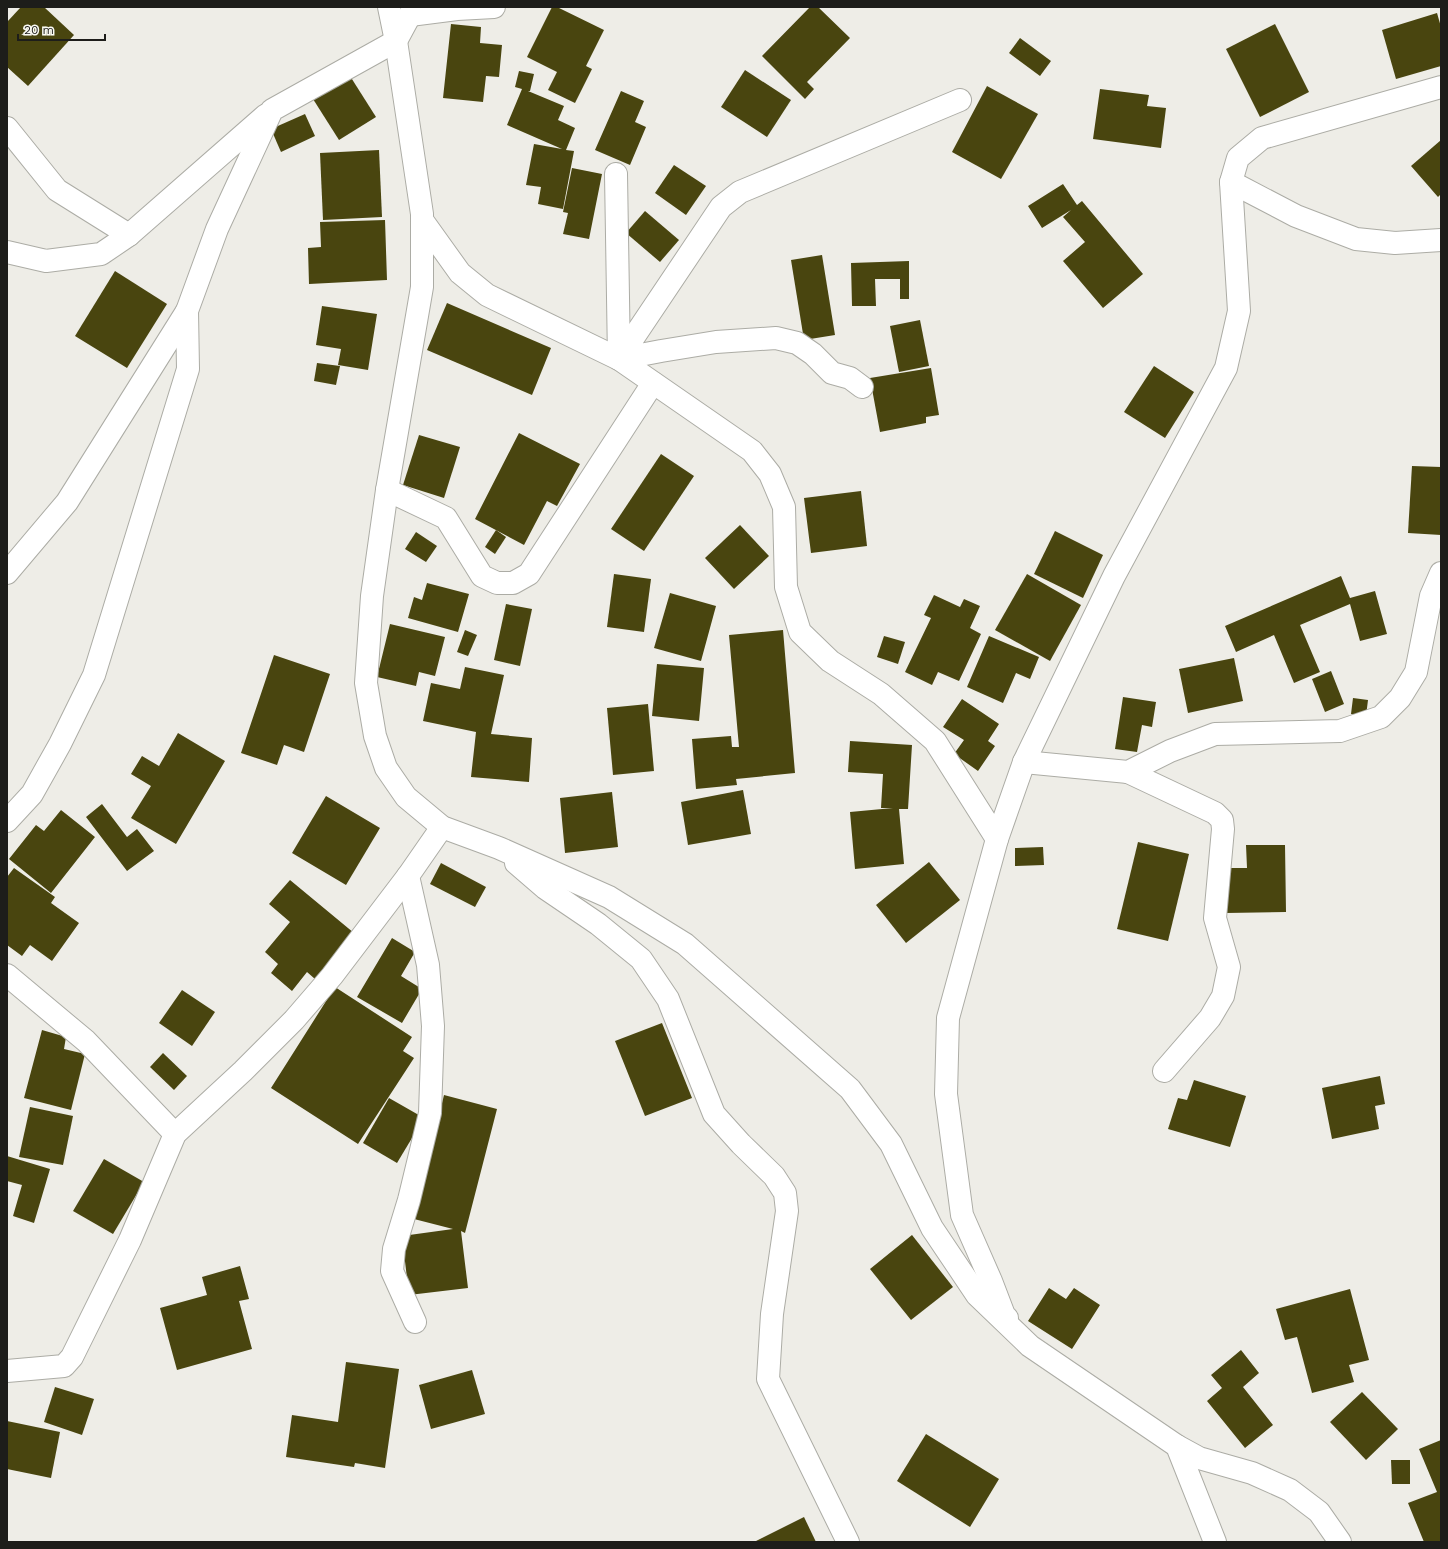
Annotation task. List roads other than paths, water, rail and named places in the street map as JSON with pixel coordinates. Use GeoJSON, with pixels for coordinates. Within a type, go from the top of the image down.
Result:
{"type":"FeatureCollection","features":[{"type":"Feature","properties":{"kind":"street"},"geometry":{"type":"LineString","coordinates":[[389,7],[396,41],[422,220],[422,287],[387,490],[372,596],[366,683],[375,736],[386,768],[406,797],[442,827],[499,848],[609,897],[685,944],[850,1089],[890,1144],[932,1228],[977,1295],[1030,1346],[1178,1446],[1199,1458],[1252,1473],[1290,1490],[1319,1512],[1340,1542]]}},
{"type":"Feature","properties":{"kind":"street"},"geometry":{"type":"LineString","coordinates":[[7,252],[46,261],[101,254],[129,235],[272,110],[396,41],[416,11],[494,7]]}},
{"type":"Feature","properties":{"kind":"street"},"geometry":{"type":"LineString","coordinates":[[1030,1346],[1004,1315],[962,1215],[946,1094],[948,1018],[998,839],[1024,762],[1114,576],[1226,368],[1239,312],[1232,182],[1238,158],[1262,138],[1441,87]]}},
{"type":"Feature","properties":{"kind":"street"},"geometry":{"type":"LineString","coordinates":[[619,359],[721,207],[740,192],[960,100]]}},
{"type":"Feature","properties":{"kind":"street"},"geometry":{"type":"LineString","coordinates":[[7,573],[67,502],[187,311],[217,229],[272,110]]}},
{"type":"Feature","properties":{"kind":"street"},"geometry":{"type":"LineString","coordinates":[[7,128],[57,190],[129,235]]}},
{"type":"Feature","properties":{"kind":"street"},"geometry":{"type":"LineString","coordinates":[[616,174],[619,359]]}},
{"type":"Feature","properties":{"kind":"street"},"geometry":{"type":"LineString","coordinates":[[1232,182],[1296,216],[1356,239],[1395,243],[1441,240]]}},
{"type":"Feature","properties":{"kind":"street"},"geometry":{"type":"LineString","coordinates":[[422,220],[460,273],[488,296],[619,359],[752,451],[770,474],[784,507],[786,587],[800,632],[830,661],[881,694],[934,741],[998,839]]}},
{"type":"Feature","properties":{"kind":"street"},"geometry":{"type":"LineString","coordinates":[[7,821],[32,794],[60,744],[94,675],[188,369],[187,311]]}},
{"type":"Feature","properties":{"kind":"street"},"geometry":{"type":"LineString","coordinates":[[619,359],[716,342],[776,338],[797,343],[813,354],[832,373],[850,378],[862,387]]}},
{"type":"Feature","properties":{"kind":"street"},"geometry":{"type":"LineString","coordinates":[[387,490],[446,518],[482,576],[497,583],[513,583],[530,574],[653,383]]}},
{"type":"Feature","properties":{"kind":"street"},"geometry":{"type":"LineString","coordinates":[[1128,772],[1170,751],[1215,734],[1340,731],[1380,718],[1400,698],[1416,672],[1431,596],[1441,573]]}},
{"type":"Feature","properties":{"kind":"street"},"geometry":{"type":"LineString","coordinates":[[1024,762],[1128,772],[1215,813],[1222,820],[1223,829],[1215,918],[1229,967],[1223,996],[1210,1018],[1164,1071]]}},
{"type":"Feature","properties":{"kind":"street"},"geometry":{"type":"LineString","coordinates":[[7,1371],[64,1366],[72,1357],[130,1240],[175,1134],[243,1071],[294,1020],[332,976],[408,876],[442,827]]}},
{"type":"Feature","properties":{"kind":"street"},"geometry":{"type":"LineString","coordinates":[[499,848],[545,888],[598,924],[640,959],[668,999],[714,1114],[741,1144],[774,1176],[785,1193],[787,1211],[772,1314],[768,1379],[848,1542]]}},
{"type":"Feature","properties":{"kind":"street"},"geometry":{"type":"LineString","coordinates":[[408,876],[428,965],[433,1026],[430,1113],[409,1200],[394,1249],[392,1271],[415,1322]]}},
{"type":"Feature","properties":{"kind":"street"},"geometry":{"type":"LineString","coordinates":[[7,976],[86,1041],[175,1134]]}},
{"type":"Feature","properties":{"kind":"street"},"geometry":{"type":"LineString","coordinates":[[1178,1446],[1215,1542]]}}]}
